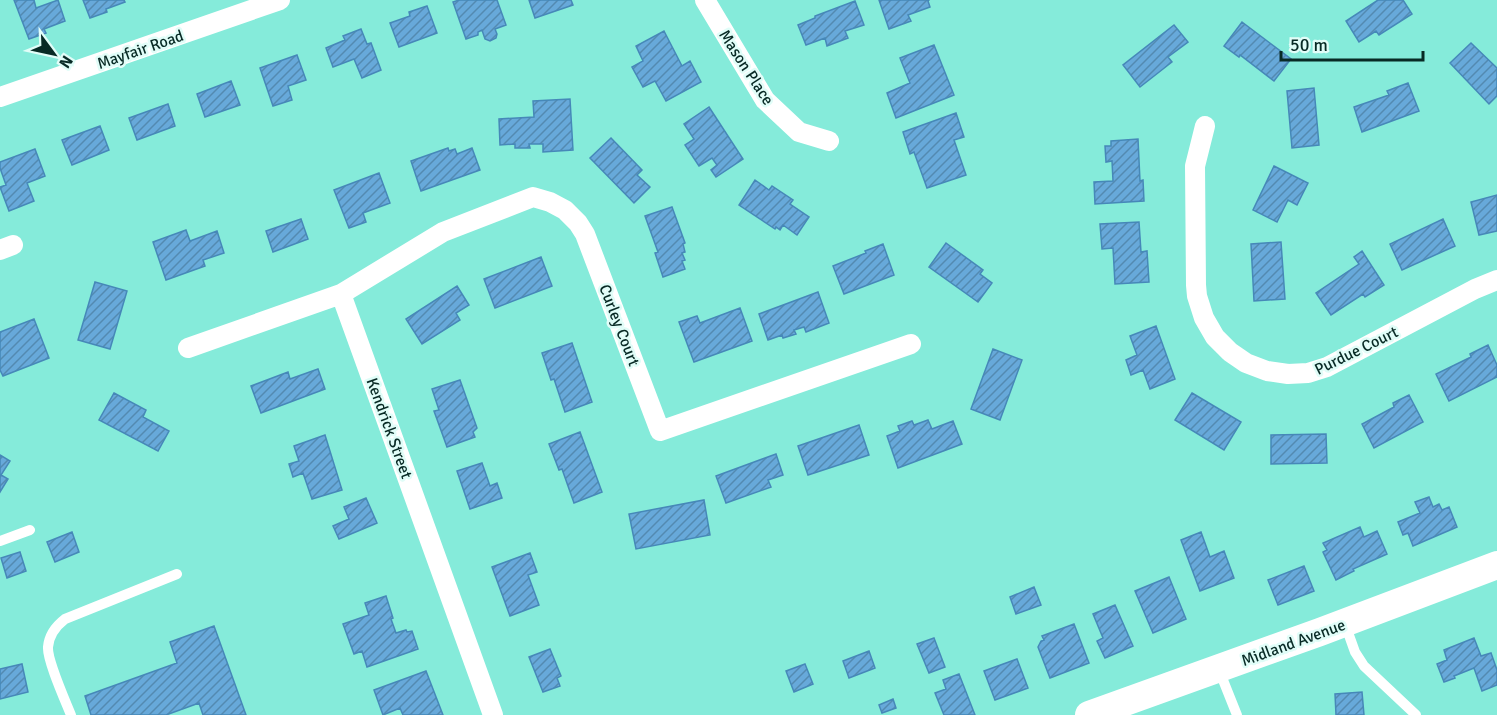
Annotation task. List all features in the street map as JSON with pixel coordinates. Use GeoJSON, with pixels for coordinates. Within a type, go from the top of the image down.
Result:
{"type":"FeatureCollection","features":[{"type":"Feature","properties":{"kind":"street","name":"Mayfair Road"},"geometry":{"type":"LineString","coordinates":[[0,97],[280,0]]}},
{"type":"Feature","properties":{"kind":"street","name":"Mason Place"},"geometry":{"type":"LineString","coordinates":[[705,0],[765,100],[799,132],[829,141]]}},
{"type":"Feature","properties":{"kind":"street","name":"Purdue Court"},"geometry":{"type":"LineString","coordinates":[[1205,126],[1195,166],[1197,296],[1204,318],[1215,337],[1230,352],[1246,363],[1267,371],[1288,375],[1327,368],[1475,289],[1497,280]]}},
{"type":"Feature","properties":{"kind":"street","name":"Curley Court"},"geometry":{"type":"LineString","coordinates":[[341,294],[442,232],[533,197],[565,210],[585,234],[660,431],[911,344]]}},
{"type":"Feature","properties":{"kind":"street"},"geometry":{"type":"LineString","coordinates":[[188,348],[341,294]]}},
{"type":"Feature","properties":{"kind":"street","name":"Kendrick Street"},"geometry":{"type":"LineString","coordinates":[[341,294],[493,715]]}},
{"type":"Feature","properties":{"kind":"street","name":"Midland Avenue"},"geometry":{"type":"LineString","coordinates":[[1089,715],[1138,702],[1219,669],[1497,565]]}},
{"type":"Feature","properties":{"kind":"lane"},"geometry":{"type":"LineString","coordinates":[[0,541],[30,530]]}},
{"type":"Feature","properties":{"kind":"lane"},"geometry":{"type":"LineString","coordinates":[[71,715],[49,659],[48,647],[56,626],[65,619],[177,574]]}},
{"type":"Feature","properties":{"kind":"lane"},"geometry":{"type":"LineString","coordinates":[[1344,623],[1355,651],[1364,666],[1416,715]]}},
{"type":"Feature","properties":{"kind":"lane"},"geometry":{"type":"LineString","coordinates":[[1219,669],[1237,715]]}},
{"type":"Feature","properties":{"kind":"building"},"geometry":{"type":"Polygon","coordinates":[[[14,0],[34,0],[36,8],[58,0],[65,21],[44,29],[46,33],[29,39],[14,0]]]}},
{"type":"Feature","properties":{"kind":"building"},"geometry":{"type":"Polygon","coordinates":[[[83,0],[124,0],[125,2],[90,18],[83,0]]]}},
{"type":"Feature","properties":{"kind":"building"},"geometry":{"type":"Polygon","coordinates":[[[497,0],[506,25],[495,29],[496,38],[490,41],[485,39],[482,30],[478,32],[478,35],[466,39],[453,2],[497,0]]]}},
{"type":"Feature","properties":{"kind":"building"},"geometry":{"type":"Polygon","coordinates":[[[529,0],[571,0],[573,5],[535,18],[529,0]]]}},
{"type":"Feature","properties":{"kind":"building"},"geometry":{"type":"Polygon","coordinates":[[[879,0],[929,0],[930,7],[908,15],[911,21],[889,29],[879,0]]]}},
{"type":"Feature","properties":{"kind":"building"},"geometry":{"type":"Polygon","coordinates":[[[1378,0],[1403,0],[1412,14],[1379,35],[1376,31],[1359,42],[1346,21],[1378,0]]]}},
{"type":"Feature","properties":{"kind":"building"},"geometry":{"type":"Polygon","coordinates":[[[855,1],[864,25],[845,31],[848,38],[827,46],[825,38],[806,45],[798,25],[855,1]]]}},
{"type":"Feature","properties":{"kind":"building"},"geometry":{"type":"Polygon","coordinates":[[[427,6],[437,33],[399,47],[390,23],[410,16],[409,12],[427,6]]]}},
{"type":"Feature","properties":{"kind":"building"},"geometry":{"type":"Polygon","coordinates":[[[1242,22],[1291,59],[1274,81],[1240,55],[1239,57],[1224,46],[1242,22]]]}},
{"type":"Feature","properties":{"kind":"building"},"geometry":{"type":"Polygon","coordinates":[[[1174,25],[1188,42],[1168,57],[1172,62],[1140,87],[1123,65],[1174,25]]]}},
{"type":"Feature","properties":{"kind":"building"},"geometry":{"type":"Polygon","coordinates":[[[361,29],[367,44],[371,43],[381,70],[362,78],[354,59],[333,67],[326,48],[345,40],[343,36],[361,29]]]}},
{"type":"Feature","properties":{"kind":"building"},"geometry":{"type":"Polygon","coordinates":[[[664,31],[682,66],[690,61],[701,82],[666,101],[655,81],[643,87],[632,67],[643,61],[636,46],[664,31]]]}},
{"type":"Feature","properties":{"kind":"building"},"geometry":{"type":"Polygon","coordinates":[[[1471,43],[1497,68],[1497,96],[1489,104],[1450,63],[1471,43]]]}},
{"type":"Feature","properties":{"kind":"building"},"geometry":{"type":"Polygon","coordinates":[[[934,45],[954,95],[896,118],[887,93],[910,83],[900,58],[934,45]]]}},
{"type":"Feature","properties":{"kind":"building"},"geometry":{"type":"Polygon","coordinates":[[[297,55],[306,80],[288,86],[292,100],[273,106],[260,68],[297,55]]]}},
{"type":"Feature","properties":{"kind":"building"},"geometry":{"type":"Polygon","coordinates":[[[231,81],[240,105],[205,117],[197,94],[231,81]]]}},
{"type":"Feature","properties":{"kind":"building"},"geometry":{"type":"Polygon","coordinates":[[[1408,83],[1419,111],[1362,132],[1354,107],[1389,95],[1387,91],[1408,83]]]}},
{"type":"Feature","properties":{"kind":"building"},"geometry":{"type":"Polygon","coordinates":[[[1314,88],[1319,145],[1292,148],[1287,91],[1314,88]]]}},
{"type":"Feature","properties":{"kind":"building"},"geometry":{"type":"Polygon","coordinates":[[[570,99],[573,150],[543,152],[543,144],[529,144],[530,148],[515,148],[515,144],[500,145],[499,119],[534,117],[533,101],[570,99]]]}},
{"type":"Feature","properties":{"kind":"building"},"geometry":{"type":"Polygon","coordinates":[[[168,104],[175,126],[137,140],[129,118],[168,104]]]}},
{"type":"Feature","properties":{"kind":"building"},"geometry":{"type":"Polygon","coordinates":[[[709,107],[743,159],[716,177],[711,170],[717,165],[712,158],[699,166],[685,145],[694,139],[684,124],[709,107]]]}},
{"type":"Feature","properties":{"kind":"building"},"geometry":{"type":"Polygon","coordinates":[[[956,113],[964,137],[954,140],[966,175],[927,188],[914,152],[910,154],[903,132],[956,113]]]}},
{"type":"Feature","properties":{"kind":"building"},"geometry":{"type":"Polygon","coordinates":[[[100,126],[109,150],[72,165],[62,140],[100,126]]]}},
{"type":"Feature","properties":{"kind":"building"},"geometry":{"type":"Polygon","coordinates":[[[611,138],[642,170],[637,175],[650,187],[634,203],[590,158],[611,138]]]}},
{"type":"Feature","properties":{"kind":"building"},"geometry":{"type":"Polygon","coordinates":[[[1138,139],[1140,181],[1143,180],[1144,201],[1095,204],[1094,182],[1113,181],[1112,161],[1106,162],[1105,146],[1111,146],[1111,141],[1138,139]]]}},
{"type":"Feature","properties":{"kind":"building"},"geometry":{"type":"Polygon","coordinates":[[[448,148],[449,151],[455,149],[457,154],[472,148],[480,170],[421,191],[411,161],[448,148]]]}},
{"type":"Feature","properties":{"kind":"building"},"geometry":{"type":"Polygon","coordinates":[[[35,149],[45,176],[27,183],[34,201],[9,211],[0,187],[6,185],[0,162],[35,149]]]}},
{"type":"Feature","properties":{"kind":"building"},"geometry":{"type":"Polygon","coordinates":[[[1274,166],[1308,183],[1297,205],[1288,200],[1277,222],[1253,210],[1274,166]]]}},
{"type":"Feature","properties":{"kind":"building"},"geometry":{"type":"Polygon","coordinates":[[[379,173],[390,203],[363,213],[366,222],[349,228],[334,190],[379,173]]]}},
{"type":"Feature","properties":{"kind":"building"},"geometry":{"type":"Polygon","coordinates":[[[755,180],[769,190],[772,186],[793,200],[790,204],[809,217],[797,235],[783,225],[780,230],[776,227],[775,229],[739,205],[755,180]]]}},
{"type":"Feature","properties":{"kind":"building"},"geometry":{"type":"Polygon","coordinates":[[[1497,195],[1497,231],[1479,235],[1471,202],[1497,195]]]}},
{"type":"Feature","properties":{"kind":"building"},"geometry":{"type":"Polygon","coordinates":[[[672,207],[685,243],[683,244],[685,252],[682,253],[685,260],[682,261],[685,269],[663,277],[655,253],[658,252],[645,216],[672,207]]]}},
{"type":"Feature","properties":{"kind":"building"},"geometry":{"type":"Polygon","coordinates":[[[301,219],[308,239],[273,252],[266,231],[301,219]]]}},
{"type":"Feature","properties":{"kind":"building"},"geometry":{"type":"Polygon","coordinates":[[[1443,219],[1455,246],[1402,270],[1390,244],[1443,219]]]}},
{"type":"Feature","properties":{"kind":"building"},"geometry":{"type":"Polygon","coordinates":[[[1139,222],[1141,252],[1147,251],[1149,282],[1115,284],[1113,248],[1102,249],[1100,224],[1139,222]]]}},
{"type":"Feature","properties":{"kind":"building"},"geometry":{"type":"Polygon","coordinates":[[[186,230],[190,241],[217,231],[224,253],[203,260],[205,266],[166,280],[153,242],[186,230]]]}},
{"type":"Feature","properties":{"kind":"building"},"geometry":{"type":"Polygon","coordinates":[[[1281,242],[1285,299],[1254,301],[1251,244],[1281,242]]]}},
{"type":"Feature","properties":{"kind":"building"},"geometry":{"type":"Polygon","coordinates":[[[946,243],[983,270],[980,274],[992,283],[978,302],[929,267],[946,243]]]}},
{"type":"Feature","properties":{"kind":"building"},"geometry":{"type":"Polygon","coordinates":[[[883,244],[894,275],[844,294],[833,266],[883,244]]]}},
{"type":"Feature","properties":{"kind":"building"},"geometry":{"type":"Polygon","coordinates":[[[1362,251],[1384,285],[1365,297],[1363,294],[1331,315],[1316,293],[1359,264],[1354,257],[1362,251]]]}},
{"type":"Feature","properties":{"kind":"building"},"geometry":{"type":"Polygon","coordinates":[[[541,257],[552,286],[495,308],[484,279],[541,257]]]}},
{"type":"Feature","properties":{"kind":"building"},"geometry":{"type":"Polygon","coordinates":[[[95,282],[127,291],[110,349],[78,340],[95,282]]]}},
{"type":"Feature","properties":{"kind":"building"},"geometry":{"type":"Polygon","coordinates":[[[457,286],[469,305],[456,313],[460,320],[422,344],[406,319],[457,286]]]}},
{"type":"Feature","properties":{"kind":"building"},"geometry":{"type":"Polygon","coordinates":[[[818,292],[829,323],[806,332],[804,327],[794,330],[796,334],[783,338],[782,335],[768,340],[759,314],[818,292]]]}},
{"type":"Feature","properties":{"kind":"building"},"geometry":{"type":"Polygon","coordinates":[[[740,308],[752,341],[694,362],[679,322],[697,316],[700,323],[740,308]]]}},
{"type":"Feature","properties":{"kind":"building"},"geometry":{"type":"Polygon","coordinates":[[[34,319],[49,358],[3,376],[0,370],[0,332],[34,319]]]}},
{"type":"Feature","properties":{"kind":"building"},"geometry":{"type":"Polygon","coordinates":[[[1156,326],[1175,379],[1150,389],[1143,370],[1131,375],[1126,360],[1137,355],[1130,336],[1156,326]]]}},
{"type":"Feature","properties":{"kind":"building"},"geometry":{"type":"Polygon","coordinates":[[[572,343],[592,402],[565,412],[542,353],[572,343]]]}},
{"type":"Feature","properties":{"kind":"building"},"geometry":{"type":"Polygon","coordinates":[[[1488,345],[1497,365],[1497,377],[1449,401],[1436,374],[1471,357],[1470,354],[1488,345]]]}},
{"type":"Feature","properties":{"kind":"building"},"geometry":{"type":"Polygon","coordinates":[[[993,349],[1022,360],[1000,420],[971,409],[993,349]]]}},
{"type":"Feature","properties":{"kind":"building"},"geometry":{"type":"Polygon","coordinates":[[[318,369],[325,389],[261,413],[251,386],[288,372],[290,379],[318,369]]]}},
{"type":"Feature","properties":{"kind":"building"},"geometry":{"type":"Polygon","coordinates":[[[460,380],[477,428],[473,432],[475,437],[447,447],[434,411],[439,410],[432,389],[460,380]]]}},
{"type":"Feature","properties":{"kind":"building"},"geometry":{"type":"Polygon","coordinates":[[[114,393],[146,410],[143,417],[169,431],[158,451],[99,420],[114,393]]]}},
{"type":"Feature","properties":{"kind":"building"},"geometry":{"type":"Polygon","coordinates":[[[1192,393],[1241,422],[1224,450],[1175,420],[1192,393]]]}},
{"type":"Feature","properties":{"kind":"building"},"geometry":{"type":"Polygon","coordinates":[[[1409,395],[1423,422],[1374,448],[1362,424],[1394,407],[1393,403],[1409,395]]]}},
{"type":"Feature","properties":{"kind":"building"},"geometry":{"type":"Polygon","coordinates":[[[928,420],[932,429],[953,421],[962,444],[898,468],[887,436],[900,431],[898,426],[912,421],[914,425],[928,420]]]}},
{"type":"Feature","properties":{"kind":"building"},"geometry":{"type":"Polygon","coordinates":[[[859,425],[869,455],[808,475],[798,446],[859,425]]]}},
{"type":"Feature","properties":{"kind":"building"},"geometry":{"type":"Polygon","coordinates":[[[580,432],[602,492],[574,503],[562,469],[559,470],[549,444],[580,432]]]}},
{"type":"Feature","properties":{"kind":"building"},"geometry":{"type":"Polygon","coordinates":[[[1326,434],[1327,463],[1271,464],[1271,435],[1326,434]]]}},
{"type":"Feature","properties":{"kind":"building"},"geometry":{"type":"Polygon","coordinates":[[[325,435],[342,490],[312,499],[303,473],[293,477],[289,464],[299,461],[294,446],[325,435]]]}},
{"type":"Feature","properties":{"kind":"building"},"geometry":{"type":"Polygon","coordinates":[[[776,454],[783,475],[768,480],[771,487],[726,503],[716,476],[776,454]]]}},
{"type":"Feature","properties":{"kind":"building"},"geometry":{"type":"Polygon","coordinates":[[[0,455],[10,461],[1,475],[8,479],[0,492],[0,455]]]}},
{"type":"Feature","properties":{"kind":"building"},"geometry":{"type":"Polygon","coordinates":[[[482,463],[490,486],[497,483],[502,498],[470,509],[457,471],[482,463]]]}},
{"type":"Feature","properties":{"kind":"building"},"geometry":{"type":"Polygon","coordinates":[[[1429,497],[1433,507],[1439,504],[1442,510],[1449,507],[1457,527],[1413,546],[1408,533],[1403,535],[1398,522],[1420,513],[1415,502],[1429,497]]]}},
{"type":"Feature","properties":{"kind":"building"},"geometry":{"type":"Polygon","coordinates":[[[366,498],[377,523],[339,539],[333,526],[349,519],[344,507],[366,498]]]}},
{"type":"Feature","properties":{"kind":"building"},"geometry":{"type":"Polygon","coordinates":[[[704,500],[710,535],[636,549],[629,514],[704,500]]]}},
{"type":"Feature","properties":{"kind":"building"},"geometry":{"type":"Polygon","coordinates":[[[1360,527],[1364,537],[1377,531],[1387,554],[1353,569],[1354,571],[1336,580],[1323,552],[1327,550],[1323,543],[1360,527]]]}},
{"type":"Feature","properties":{"kind":"building"},"geometry":{"type":"Polygon","coordinates":[[[72,532],[79,552],[55,562],[47,542],[72,532]]]}},
{"type":"Feature","properties":{"kind":"building"},"geometry":{"type":"Polygon","coordinates":[[[1201,532],[1210,557],[1224,551],[1234,578],[1200,591],[1181,540],[1201,532]]]}},
{"type":"Feature","properties":{"kind":"building"},"geometry":{"type":"Polygon","coordinates":[[[20,552],[26,571],[7,578],[1,558],[20,552]]]}},
{"type":"Feature","properties":{"kind":"building"},"geometry":{"type":"Polygon","coordinates":[[[530,553],[537,572],[528,575],[539,605],[510,616],[492,567],[530,553]]]}},
{"type":"Feature","properties":{"kind":"building"},"geometry":{"type":"Polygon","coordinates":[[[1304,566],[1314,591],[1278,605],[1268,580],[1304,566]]]}},
{"type":"Feature","properties":{"kind":"building"},"geometry":{"type":"Polygon","coordinates":[[[1169,577],[1186,619],[1153,633],[1135,591],[1169,577]]]}},
{"type":"Feature","properties":{"kind":"building"},"geometry":{"type":"Polygon","coordinates":[[[1034,587],[1041,605],[1016,614],[1010,597],[1034,587]]]}},
{"type":"Feature","properties":{"kind":"building"},"geometry":{"type":"Polygon","coordinates":[[[386,596],[396,633],[412,631],[418,649],[367,667],[362,651],[354,654],[343,624],[369,615],[365,603],[386,596]]]}},
{"type":"Feature","properties":{"kind":"building"},"geometry":{"type":"Polygon","coordinates":[[[1115,605],[1133,646],[1105,658],[1097,641],[1103,638],[1093,614],[1115,605]]]}},
{"type":"Feature","properties":{"kind":"building"},"geometry":{"type":"Polygon","coordinates":[[[1074,624],[1089,663],[1050,678],[1038,647],[1044,640],[1042,636],[1074,624]]]}},
{"type":"Feature","properties":{"kind":"building"},"geometry":{"type":"Polygon","coordinates":[[[214,626],[246,715],[203,715],[199,703],[166,715],[91,715],[85,696],[177,663],[170,642],[214,626]]]}},
{"type":"Feature","properties":{"kind":"building"},"geometry":{"type":"Polygon","coordinates":[[[934,638],[945,667],[929,673],[917,644],[934,638]]]}},
{"type":"Feature","properties":{"kind":"building"},"geometry":{"type":"Polygon","coordinates":[[[1474,638],[1481,656],[1491,653],[1497,670],[1497,685],[1482,691],[1474,668],[1444,682],[1437,664],[1447,660],[1444,650],[1474,638]]]}},
{"type":"Feature","properties":{"kind":"building"},"geometry":{"type":"Polygon","coordinates":[[[550,649],[561,676],[557,678],[560,686],[543,692],[529,657],[550,649]]]}},
{"type":"Feature","properties":{"kind":"building"},"geometry":{"type":"Polygon","coordinates":[[[869,651],[875,668],[849,678],[843,661],[869,651]]]}},
{"type":"Feature","properties":{"kind":"building"},"geometry":{"type":"Polygon","coordinates":[[[1017,659],[1028,688],[995,700],[984,671],[1017,659]]]}},
{"type":"Feature","properties":{"kind":"building"},"geometry":{"type":"Polygon","coordinates":[[[22,664],[28,692],[0,699],[0,669],[22,664]]]}},
{"type":"Feature","properties":{"kind":"building"},"geometry":{"type":"Polygon","coordinates":[[[805,664],[813,684],[794,692],[786,671],[805,664]]]}},
{"type":"Feature","properties":{"kind":"building"},"geometry":{"type":"Polygon","coordinates":[[[426,671],[443,715],[403,715],[400,708],[383,715],[374,690],[426,671]]]}},
{"type":"Feature","properties":{"kind":"building"},"geometry":{"type":"Polygon","coordinates":[[[959,674],[975,715],[944,715],[935,693],[946,689],[943,680],[959,674]]]}},
{"type":"Feature","properties":{"kind":"building"},"geometry":{"type":"Polygon","coordinates":[[[1362,692],[1364,715],[1336,715],[1335,694],[1362,692]]]}},
{"type":"Feature","properties":{"kind":"building"},"geometry":{"type":"Polygon","coordinates":[[[893,699],[896,708],[882,713],[879,705],[893,699]]]}}]}
